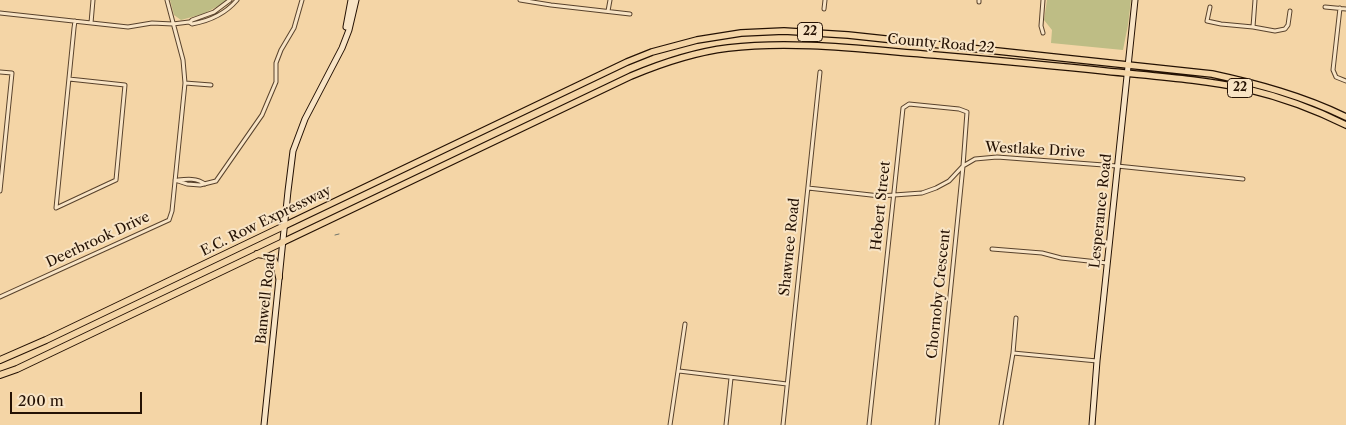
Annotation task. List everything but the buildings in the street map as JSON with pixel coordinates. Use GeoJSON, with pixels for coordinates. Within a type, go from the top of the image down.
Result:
{"type":"FeatureCollection","features":[{"type":"Feature","properties":{"kind":"highway","name":"E.C. Row Expressway"},"geometry":{"type":"LineString","coordinates":[[0,360],[46,340],[284,226]]}},
{"type":"Feature","properties":{"kind":"highway","name":"E.C. Row Expressway"},"geometry":{"type":"LineString","coordinates":[[0,375],[17,369],[283,242]]}},
{"type":"Feature","properties":{"kind":"highway"},"geometry":{"type":"LineString","coordinates":[[256,254],[272,258],[276,263],[280,277]]}},
{"type":"Feature","properties":{"kind":"main road","name":"Banwell Road"},"geometry":{"type":"LineString","coordinates":[[264,425],[288,183],[295,144],[305,119],[342,48],[351,0]]}},
{"type":"Feature","properties":{"kind":"main road","name":"Banwell Road"},"geometry":{"type":"LineString","coordinates":[[345,37],[349,30],[356,0]]}},
{"type":"Feature","properties":{"kind":"main road","name":"Lesperance Road"},"geometry":{"type":"LineString","coordinates":[[1092,425],[1135,0]]}},
{"type":"Feature","properties":{"kind":"main road","name":"County Road 22"},"geometry":{"type":"LineString","coordinates":[[542,102],[652,52],[718,36],[764,31],[848,35],[1212,74],[1290,94],[1346,117]]}},
{"type":"Feature","properties":{"kind":"main road","name":"County Road 22"},"geometry":{"type":"LineString","coordinates":[[540,118],[616,82],[661,64],[694,54],[728,48],[790,45],[998,61],[1188,80],[1247,89],[1282,98],[1346,124]]}},
{"type":"Feature","properties":{"kind":"main road","name":"E.C. Row Expressway"},"geometry":{"type":"LineString","coordinates":[[284,226],[542,102]]}},
{"type":"Feature","properties":{"kind":"main road","name":"E.C. Row Expressway"},"geometry":{"type":"LineString","coordinates":[[283,242],[540,118]]}},
{"type":"Feature","properties":{"kind":"street"},"geometry":{"type":"LineString","coordinates":[[91,23],[93,0]]}},
{"type":"Feature","properties":{"kind":"street"},"geometry":{"type":"LineString","coordinates":[[167,0],[183,60],[185,82],[175,180],[194,180],[205,184],[216,180],[262,115],[276,82],[276,63],[294,28],[302,0]]}},
{"type":"Feature","properties":{"kind":"street"},"geometry":{"type":"LineString","coordinates":[[190,22],[214,12],[230,0]]}},
{"type":"Feature","properties":{"kind":"street"},"geometry":{"type":"LineString","coordinates":[[0,13],[128,27],[152,23],[173,24],[190,22],[192,24],[201,23],[217,16],[232,6],[237,0]]}},
{"type":"Feature","properties":{"kind":"street"},"geometry":{"type":"LineString","coordinates":[[520,0],[551,6],[630,14]]}},
{"type":"Feature","properties":{"kind":"street"},"geometry":{"type":"LineString","coordinates":[[608,11],[610,0]]}},
{"type":"Feature","properties":{"kind":"street"},"geometry":{"type":"LineString","coordinates":[[824,9],[825,0]]}},
{"type":"Feature","properties":{"kind":"street"},"geometry":{"type":"LineString","coordinates":[[1043,0],[1041,26],[1043,33]]}},
{"type":"Feature","properties":{"kind":"street"},"geometry":{"type":"LineString","coordinates":[[1253,27],[1255,0]]}},
{"type":"Feature","properties":{"kind":"street"},"geometry":{"type":"LineString","coordinates":[[1210,7],[1208,21],[1275,30],[1285,29],[1288,25],[1290,11]]}},
{"type":"Feature","properties":{"kind":"street"},"geometry":{"type":"LineString","coordinates":[[1325,7],[1346,9]]}},
{"type":"Feature","properties":{"kind":"street"},"geometry":{"type":"LineString","coordinates":[[1340,8],[1333,70],[1336,77],[1346,81]]}},
{"type":"Feature","properties":{"kind":"street"},"geometry":{"type":"LineString","coordinates":[[69,79],[125,85],[116,180],[56,208],[69,79],[75,21]]}},
{"type":"Feature","properties":{"kind":"street"},"geometry":{"type":"LineString","coordinates":[[0,72],[12,73],[0,190]]}},
{"type":"Feature","properties":{"kind":"street","name":"Shawnee Road"},"geometry":{"type":"LineString","coordinates":[[783,425],[820,72]]}},
{"type":"Feature","properties":{"kind":"street"},"geometry":{"type":"LineString","coordinates":[[185,82],[211,84]]}},
{"type":"Feature","properties":{"kind":"street","name":"Hebert Street"},"geometry":{"type":"LineString","coordinates":[[869,425],[903,108],[909,104],[959,109],[967,112],[963,166]]}},
{"type":"Feature","properties":{"kind":"street","name":"Westlake Drive"},"geometry":{"type":"LineString","coordinates":[[808,188],[880,196],[922,192],[936,188],[949,181],[963,166],[975,159],[998,157],[1117,166],[1243,179]]}},
{"type":"Feature","properties":{"kind":"street","name":"Chornoby Crescent"},"geometry":{"type":"LineString","coordinates":[[937,425],[963,166]]}},
{"type":"Feature","properties":{"kind":"street","name":"Deerbrook Drive"},"geometry":{"type":"LineString","coordinates":[[0,297],[169,220],[172,211],[175,180]]}},
{"type":"Feature","properties":{"kind":"street"},"geometry":{"type":"LineString","coordinates":[[992,249],[1042,253],[1061,258],[1107,263]]}},
{"type":"Feature","properties":{"kind":"street"},"geometry":{"type":"LineString","coordinates":[[1002,425],[1013,353],[1016,318]]}},
{"type":"Feature","properties":{"kind":"street"},"geometry":{"type":"LineString","coordinates":[[670,425],[685,324]]}},
{"type":"Feature","properties":{"kind":"street"},"geometry":{"type":"LineString","coordinates":[[1013,353],[1097,361]]}},
{"type":"Feature","properties":{"kind":"street"},"geometry":{"type":"LineString","coordinates":[[679,371],[787,384]]}},
{"type":"Feature","properties":{"kind":"street"},"geometry":{"type":"LineString","coordinates":[[726,425],[731,378]]}},
{"type":"Feature","properties":{"kind":"shaded area"},"geometry":{"type":"Polygon","coordinates":[[[170,0],[228,0],[203,14],[181,20],[174,15],[170,0]]]}},
{"type":"Feature","properties":{"kind":"shaded area"},"geometry":{"type":"Polygon","coordinates":[[[1047,0],[1131,0],[1123,50],[1051,43],[1052,30],[1044,20],[1047,0]]]}},
{"type":"Feature","properties":{"kind":"waterway"},"geometry":{"type":"LineString","coordinates":[[335,235],[339,234]]}}]}
